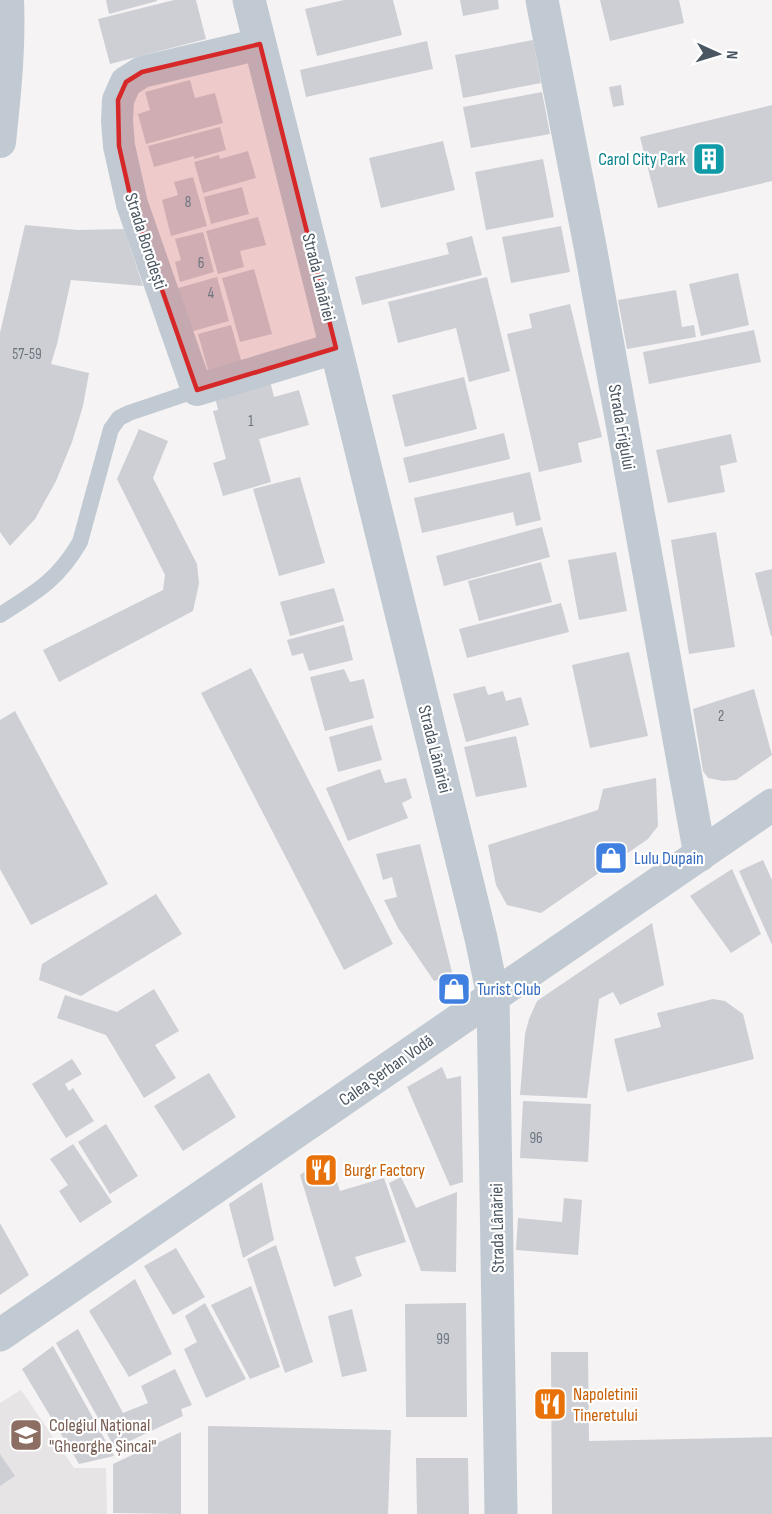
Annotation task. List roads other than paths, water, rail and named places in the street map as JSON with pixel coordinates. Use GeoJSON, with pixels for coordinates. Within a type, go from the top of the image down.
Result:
{"type":"FeatureCollection","features":[{"type":"Feature","properties":{"kind":"street"},"geometry":{"type":"LineString","coordinates":[[0,142],[6,94],[8,0]]}},
{"type":"Feature","properties":{"kind":"street","name":"Strada Lânăriei"},"geometry":{"type":"LineString","coordinates":[[249,0],[481,938],[493,996],[501,1514]]}},
{"type":"Feature","properties":{"kind":"street","name":"Strada Frigului"},"geometry":{"type":"LineString","coordinates":[[542,0],[590,246],[700,855]]}},
{"type":"Feature","properties":{"kind":"street","name":"Strada Borodești"},"geometry":{"type":"LineString","coordinates":[[197,390],[132,204],[119,146],[118,100],[126,82],[142,72],[260,44]]}},
{"type":"Feature","properties":{"kind":"street"},"geometry":{"type":"LineString","coordinates":[[197,390],[336,348]]}},
{"type":"Feature","properties":{"kind":"street","name":"Calea Șerban Vodă"},"geometry":{"type":"LineString","coordinates":[[0,1335],[772,805]]}},
{"type":"Feature","properties":{"kind":"lane"},"geometry":{"type":"LineString","coordinates":[[0,615],[44,587],[60,571],[80,542],[111,429],[119,418],[197,390]]}},
{"type":"Feature","properties":{"kind":"place","name":"Carol City Park"},"geometry":{"type":"Point","coordinates":[709,159]}},
{"type":"Feature","properties":{"kind":"place","name":"Lulu Dupain"},"geometry":{"type":"Point","coordinates":[611,858]}},
{"type":"Feature","properties":{"kind":"place","name":"Turist Club"},"geometry":{"type":"Point","coordinates":[454,989]}},
{"type":"Feature","properties":{"kind":"place","name":"Burgr Factory"},"geometry":{"type":"Point","coordinates":[321,1170]}},
{"type":"Feature","properties":{"kind":"place","name":"Napoletinii Tineretului"},"geometry":{"type":"Point","coordinates":[550,1404]}},
{"type":"Feature","properties":{"kind":"place","name":"Colegiul Național \"Gheorghe Șincai\""},"geometry":{"type":"Point","coordinates":[26,1435]}}]}
